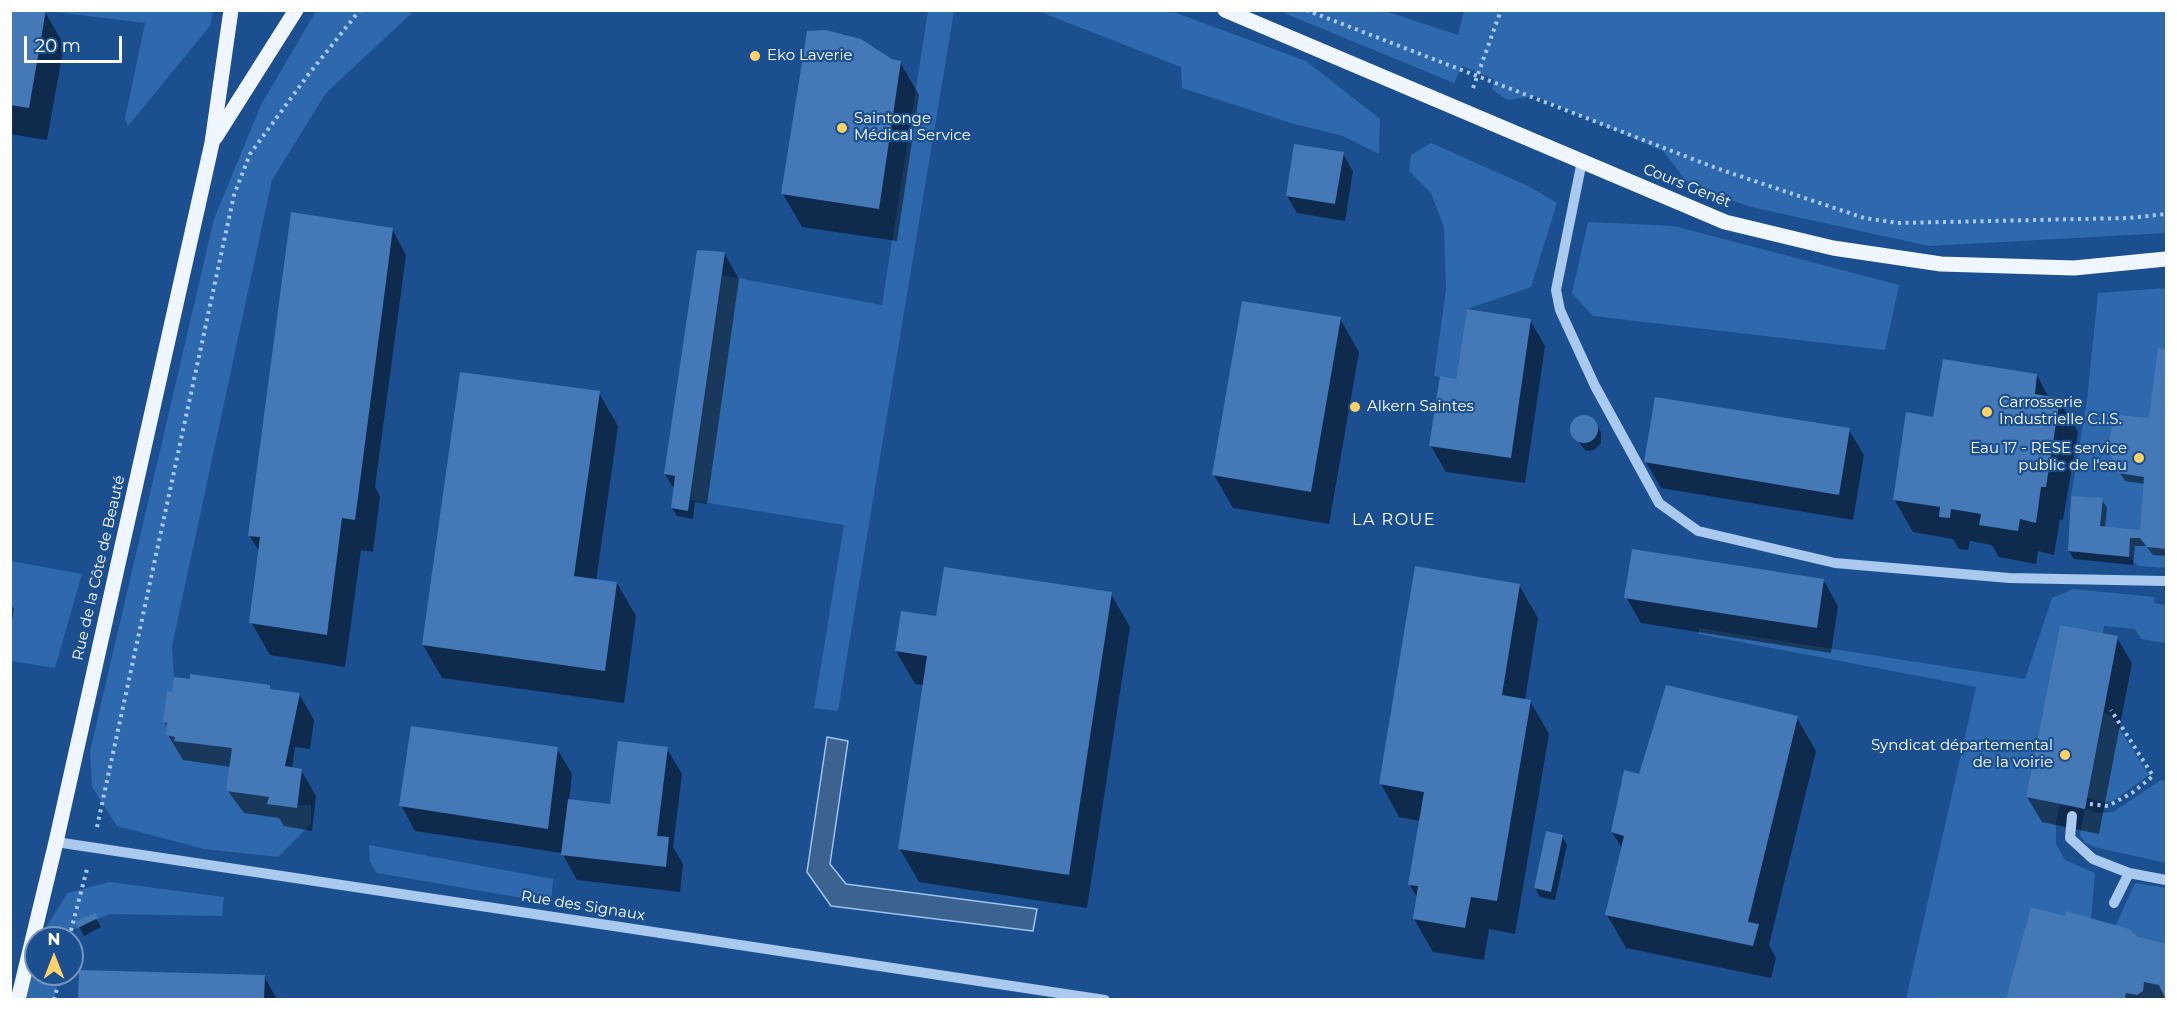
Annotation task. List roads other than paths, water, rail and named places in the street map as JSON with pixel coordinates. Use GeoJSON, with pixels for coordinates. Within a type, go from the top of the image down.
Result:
{"type":"FeatureCollection","features":[{"type":"Feature","properties":{"kind":"main road","name":"Rue de la Côte de Beauté"},"geometry":{"type":"LineString","coordinates":[[18,999],[57,842],[212,143],[231,10]]}},
{"type":"Feature","properties":{"kind":"main road","name":"Rue de la Côte de Beauté"},"geometry":{"type":"LineString","coordinates":[[212,143],[296,10]]}},
{"type":"Feature","properties":{"kind":"main road","name":"Cours Genêt"},"geometry":{"type":"LineString","coordinates":[[1225,10],[1725,222],[1833,248],[1941,264],[2063,268],[2166,259]]}},
{"type":"Feature","properties":{"kind":"street"},"geometry":{"type":"LineString","coordinates":[[1582,161],[1556,290],[1560,310],[1595,386],[1659,503],[1698,531],[1835,563],[2008,578],[2166,581]]}},
{"type":"Feature","properties":{"kind":"street"},"geometry":{"type":"LineString","coordinates":[[2072,816],[2070,838],[2093,859],[2129,873],[2166,880]]}},
{"type":"Feature","properties":{"kind":"street","name":"Rue des Signaux"},"geometry":{"type":"LineString","coordinates":[[57,842],[1105,999]]}},
{"type":"Feature","properties":{"kind":"street"},"geometry":{"type":"LineString","coordinates":[[2114,903],[2129,873]]}},
{"type":"Feature","properties":{"kind":"place","name":"Eko Laverie"},"geometry":{"type":"Point","coordinates":[755,56]}},
{"type":"Feature","properties":{"kind":"place","name":"Saintonge Médical Service"},"geometry":{"type":"Point","coordinates":[842,128]}},
{"type":"Feature","properties":{"kind":"place","name":"Alkern Saintes"},"geometry":{"type":"Point","coordinates":[1355,407]}},
{"type":"Feature","properties":{"kind":"place","name":"Carrosserie Industrielle C.I.S."},"geometry":{"type":"Point","coordinates":[1987,412]}},
{"type":"Feature","properties":{"kind":"place","name":"Eau 17 - RESE service public de l'eau"},"geometry":{"type":"Point","coordinates":[2139,458]}},
{"type":"Feature","properties":{"kind":"place","name":"Syndicat départemental de la voirie"},"geometry":{"type":"Point","coordinates":[2065,755]}},
{"type":"Feature","properties":{"kind":"district","name":"LA ROUE"},"geometry":{"type":"Point","coordinates":[1394,520]}}]}
